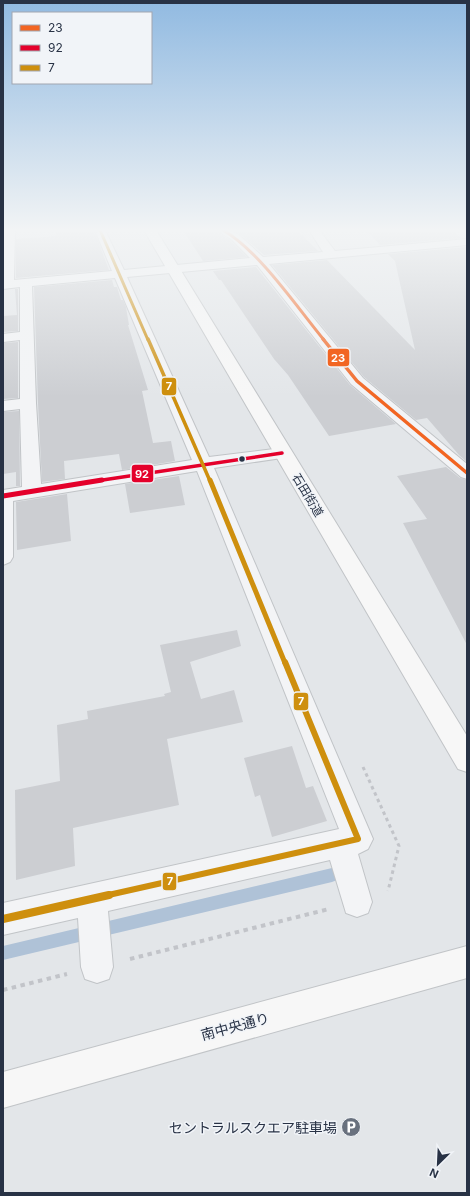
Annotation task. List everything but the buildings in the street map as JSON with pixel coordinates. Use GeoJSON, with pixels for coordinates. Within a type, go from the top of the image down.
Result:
{"type":"FeatureCollection","features":[{"type":"Feature","properties":{"kind":"street"},"geometry":{"type":"LineString","coordinates":[[26,286],[26,335],[32,491]]}},
{"type":"Feature","properties":{"kind":"street"},"geometry":{"type":"LineString","coordinates":[[3,919],[358,839],[203,464],[125,286]]}},
{"type":"Feature","properties":{"kind":"street","name":"石田街道"},"geometry":{"type":"LineString","coordinates":[[182,286],[467,760]]}},
{"type":"Feature","properties":{"kind":"street"},"geometry":{"type":"LineString","coordinates":[[280,286],[357,381],[467,473]]}},
{"type":"Feature","properties":{"kind":"street"},"geometry":{"type":"LineString","coordinates":[[3,338],[26,335]]}},
{"type":"Feature","properties":{"kind":"street"},"geometry":{"type":"LineString","coordinates":[[3,406],[28,403]]}},
{"type":"Feature","properties":{"kind":"street"},"geometry":{"type":"LineString","coordinates":[[3,557],[3,496],[282,453]]}},
{"type":"Feature","properties":{"kind":"street"},"geometry":{"type":"LineString","coordinates":[[340,844],[357,902]]}},
{"type":"Feature","properties":{"kind":"street"},"geometry":{"type":"LineString","coordinates":[[92,899],[97,967]]}},
{"type":"Feature","properties":{"kind":"street","name":"南中央通り"},"geometry":{"type":"LineString","coordinates":[[3,1090],[467,962]]}},
{"type":"Feature","properties":{"kind":"path"},"geometry":{"type":"LineString","coordinates":[[3,990],[387,894],[399,846],[362,766]]}},
{"type":"Feature","properties":{"kind":"waterway"},"geometry":{"type":"LineString","coordinates":[[3,953],[332,875]]}},
{"type":"Feature","properties":{"kind":"transit line","name":"7"},"geometry":{"type":"LineString","coordinates":[[3,919],[358,839],[203,464],[125,286]]}},
{"type":"Feature","properties":{"kind":"transit line","name":"23"},"geometry":{"type":"LineString","coordinates":[[280,286],[357,381],[467,473]]}},
{"type":"Feature","properties":{"kind":"transit line","name":"92"},"geometry":{"type":"LineString","coordinates":[[3,496],[282,453]]}},
{"type":"Feature","properties":{"kind":"place","name":"セントラルスクエア駐車場"},"geometry":{"type":"Point","coordinates":[351,1127]}}]}
